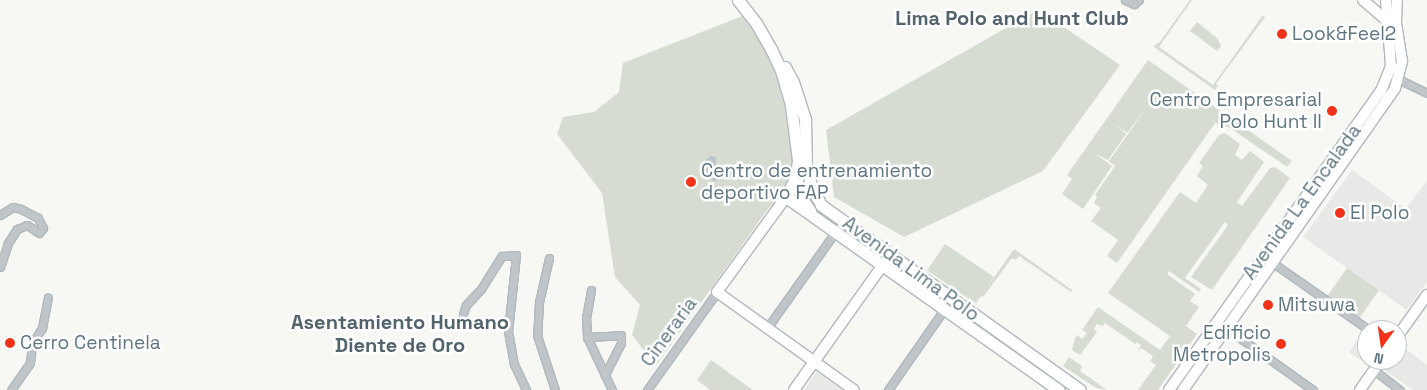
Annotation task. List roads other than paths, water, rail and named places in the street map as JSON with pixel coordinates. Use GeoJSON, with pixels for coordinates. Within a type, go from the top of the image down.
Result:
{"type":"FeatureCollection","features":[{"type":"Feature","properties":{"kind":"main road"},"geometry":{"type":"LineString","coordinates":[[738,0],[756,23],[781,70],[791,106],[797,141],[796,176],[786,197],[717,292],[854,390]]}},
{"type":"Feature","properties":{"kind":"main road","name":"Avenida Lima Polo"},"geometry":{"type":"LineString","coordinates":[[746,0],[760,21],[793,82],[805,120],[806,164],[811,186],[821,205],[1080,390]]}},
{"type":"Feature","properties":{"kind":"main road"},"geometry":{"type":"LineString","coordinates":[[1363,0],[1375,0]]}},
{"type":"Feature","properties":{"kind":"main road"},"geometry":{"type":"LineString","coordinates":[[1363,0],[1394,29],[1395,39],[1402,54]]}},
{"type":"Feature","properties":{"kind":"main road","name":"Avenida La Encalada"},"geometry":{"type":"LineString","coordinates":[[1169,390],[1368,111],[1389,74],[1391,59],[1386,20],[1386,0]]}},
{"type":"Feature","properties":{"kind":"main road","name":"Avenida La Encalada"},"geometry":{"type":"LineString","coordinates":[[1184,390],[1376,116],[1399,79],[1402,54],[1396,22],[1397,0]]}},
{"type":"Feature","properties":{"kind":"main road","name":"Avenida Lima Polo"},"geometry":{"type":"LineString","coordinates":[[796,176],[801,196],[810,213]]}},
{"type":"Feature","properties":{"kind":"main road","name":"Avenida Lima Polo"},"geometry":{"type":"LineString","coordinates":[[786,197],[1059,390]]}},
{"type":"Feature","properties":{"kind":"main road"},"geometry":{"type":"LineString","coordinates":[[794,390],[890,255]]}},
{"type":"Feature","properties":{"kind":"main road"},"geometry":{"type":"LineString","coordinates":[[1407,323],[1427,294]]}},
{"type":"Feature","properties":{"kind":"main road"},"geometry":{"type":"LineString","coordinates":[[974,329],[980,319]]}},
{"type":"Feature","properties":{"kind":"main road"},"geometry":{"type":"LineString","coordinates":[[1185,366],[1195,373]]}},
{"type":"Feature","properties":{"kind":"main road"},"geometry":{"type":"LineString","coordinates":[[1360,390],[1374,370]]}},
{"type":"Feature","properties":{"kind":"street"},"geometry":{"type":"LineString","coordinates":[[1125,0],[1134,4],[1139,0]]}},
{"type":"Feature","properties":{"kind":"street"},"geometry":{"type":"LineString","coordinates":[[1389,74],[1427,93]]}},
{"type":"Feature","properties":{"kind":"street"},"geometry":{"type":"LineString","coordinates":[[0,215],[13,208],[21,209],[38,218],[43,228],[39,233],[27,225],[17,229],[8,242],[0,267]]}},
{"type":"Feature","properties":{"kind":"street"},"geometry":{"type":"LineString","coordinates":[[767,328],[834,231],[843,221]]}},
{"type":"Feature","properties":{"kind":"street"},"geometry":{"type":"LineString","coordinates":[[463,314],[466,305],[481,289],[502,256],[516,255],[508,331],[512,359],[526,390]]}},
{"type":"Feature","properties":{"kind":"street"},"geometry":{"type":"LineString","coordinates":[[549,258],[539,302],[537,335],[552,388]]}},
{"type":"Feature","properties":{"kind":"street"},"geometry":{"type":"LineString","coordinates":[[1273,263],[1357,322]]}},
{"type":"Feature","properties":{"kind":"street"},"geometry":{"type":"LineString","coordinates":[[591,290],[586,317],[587,337],[612,390]]}},
{"type":"Feature","properties":{"kind":"street","name":"Cineraria"},"geometry":{"type":"LineString","coordinates":[[647,390],[717,292]]}},
{"type":"Feature","properties":{"kind":"street"},"geometry":{"type":"LineString","coordinates":[[11,390],[30,363],[32,344],[42,328],[48,298]]}},
{"type":"Feature","properties":{"kind":"street"},"geometry":{"type":"LineString","coordinates":[[888,390],[945,308]]}},
{"type":"Feature","properties":{"kind":"street"},"geometry":{"type":"LineString","coordinates":[[1226,328],[1312,390]]}},
{"type":"Feature","properties":{"kind":"street"},"geometry":{"type":"LineString","coordinates":[[587,337],[622,335],[604,375]]}},
{"type":"Feature","properties":{"kind":"street"},"geometry":{"type":"LineString","coordinates":[[1374,370],[1400,390]]}},
{"type":"Feature","properties":{"kind":"place","name":"Look&Feel2"},"geometry":{"type":"Point","coordinates":[1282,34]}},
{"type":"Feature","properties":{"kind":"place","name":"Centro Empresarial Polo Hunt II"},"geometry":{"type":"Point","coordinates":[1332,111]}},
{"type":"Feature","properties":{"kind":"place","name":"Centro de entrenamiento deportivo FAP"},"geometry":{"type":"Point","coordinates":[691,182]}},
{"type":"Feature","properties":{"kind":"place","name":"El Polo"},"geometry":{"type":"Point","coordinates":[1340,213]}},
{"type":"Feature","properties":{"kind":"place","name":"Mitsuwa"},"geometry":{"type":"Point","coordinates":[1268,305]}},
{"type":"Feature","properties":{"kind":"place","name":"Cerro Centinela"},"geometry":{"type":"Point","coordinates":[10,343]}},
{"type":"Feature","properties":{"kind":"place","name":"Edificio Metropolis"},"geometry":{"type":"Point","coordinates":[1281,344]}},
{"type":"Feature","properties":{"kind":"district","name":"Lima Polo and Hunt Club"},"geometry":{"type":"Point","coordinates":[1012,18]}},
{"type":"Feature","properties":{"kind":"district","name":"Asentamiento Humano Diente de Oro"},"geometry":{"type":"Point","coordinates":[400,334]}}]}
